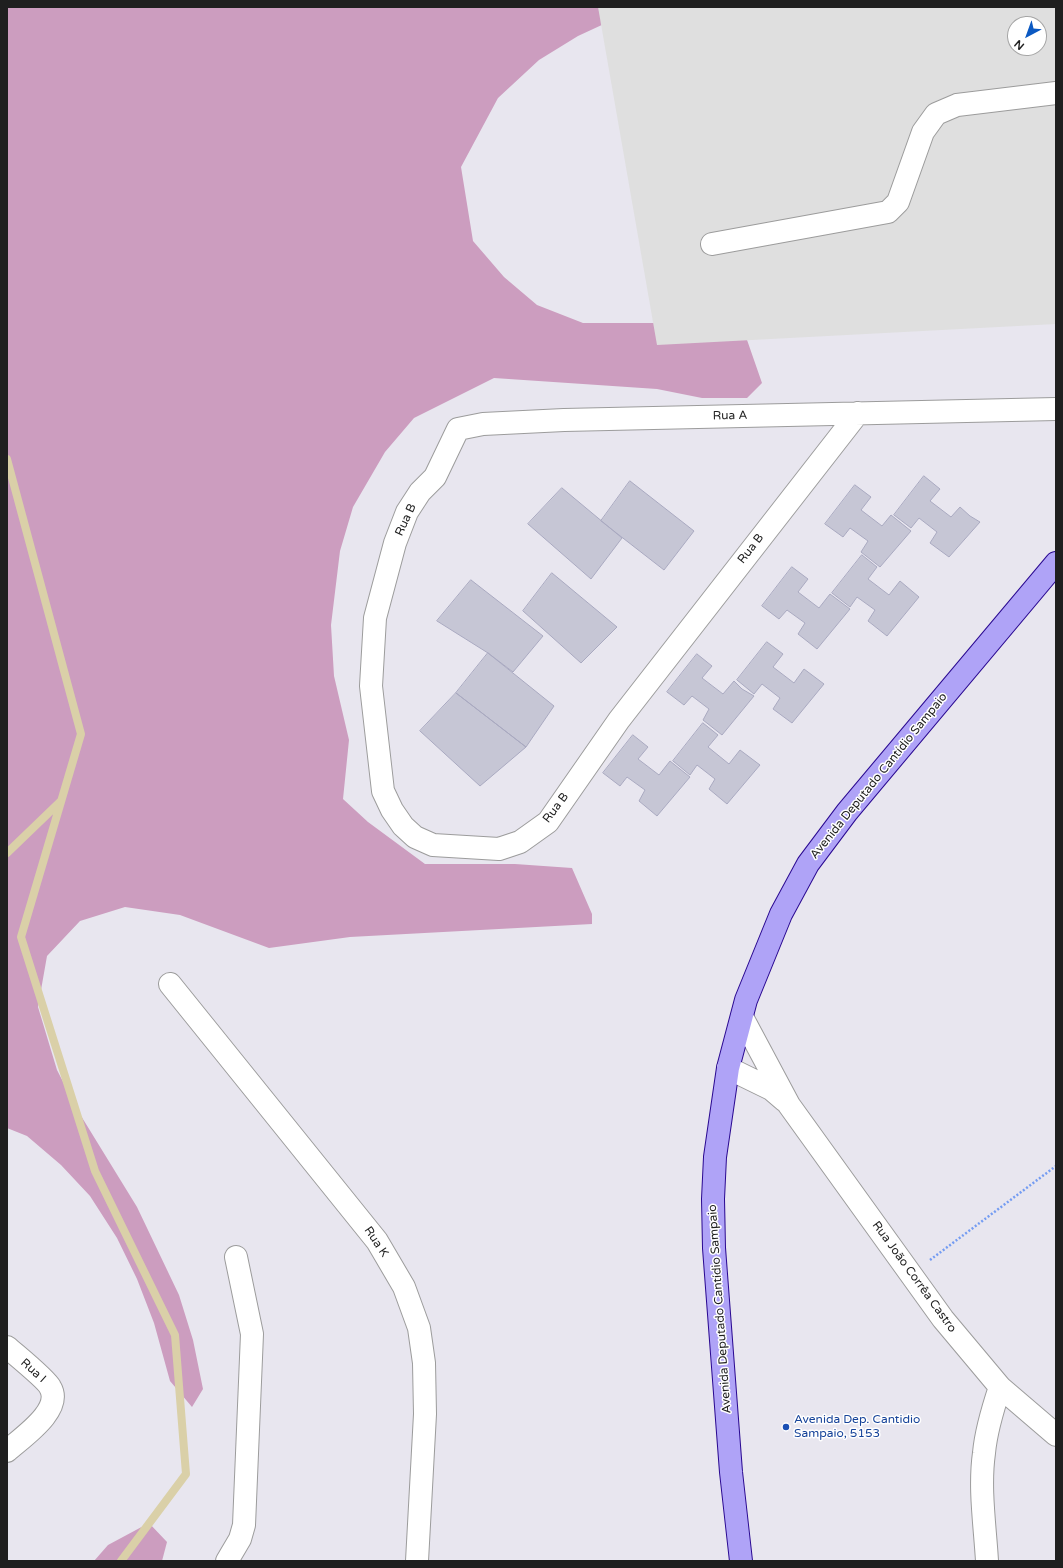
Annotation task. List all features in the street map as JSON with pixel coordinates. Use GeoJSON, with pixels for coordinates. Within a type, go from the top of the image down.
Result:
{"type":"FeatureCollection","features":[{"type":"Feature","properties":{"kind":"main road","name":"Avenida Deputado Cantídio Sampaio"},"geometry":{"type":"LineString","coordinates":[[741,1561],[730,1456],[714,1248],[713,1199],[715,1157],[728,1068],[746,1000],[781,914],[808,864],[847,812],[1056,563]]}},
{"type":"Feature","properties":{"kind":"street"},"geometry":{"type":"LineString","coordinates":[[712,244],[888,212],[898,202],[923,132],[936,114],[957,105],[1056,93]]}},
{"type":"Feature","properties":{"kind":"street","name":"Rua A"},"geometry":{"type":"LineString","coordinates":[[435,477],[458,429],[483,424],[1056,409]]}},
{"type":"Feature","properties":{"kind":"street","name":"Rua B"},"geometry":{"type":"LineString","coordinates":[[435,477],[420,492],[407,512],[395,543],[375,618],[371,686],[383,791],[392,810],[403,826],[415,837],[432,845],[499,849],[520,842],[548,822],[624,714],[858,413]]}},
{"type":"Feature","properties":{"kind":"street","name":"Rua K"},"geometry":{"type":"LineString","coordinates":[[170,984],[377,1241],[404,1287],[419,1328],[424,1363],[425,1414],[417,1561]]}},
{"type":"Feature","properties":{"kind":"street","name":"Rua João Corrêa Castro"},"geometry":{"type":"LineString","coordinates":[[742,1017],[789,1104],[943,1319],[1000,1387],[1056,1435]]}},
{"type":"Feature","properties":{"kind":"street","name":"Rua João Corrêa Castro"},"geometry":{"type":"LineString","coordinates":[[728,1068],[771,1089],[789,1104]]}},
{"type":"Feature","properties":{"kind":"street"},"geometry":{"type":"LineString","coordinates":[[227,1561],[240,1539],[244,1525],[246,1507],[245,1476],[252,1334],[236,1257]]}},
{"type":"Feature","properties":{"kind":"street","name":"Rua I"},"geometry":{"type":"LineString","coordinates":[[7,1348],[50,1387],[53,1397],[51,1406],[45,1417],[7,1451]]}},
{"type":"Feature","properties":{"kind":"street"},"geometry":{"type":"LineString","coordinates":[[987,1561],[983,1485],[984,1453],[991,1416],[1000,1387]]}},
{"type":"Feature","properties":{"kind":"path"},"geometry":{"type":"LineString","coordinates":[[910,1274],[1056,1166]]}},
{"type":"Feature","properties":{"kind":"shaded area"},"geometry":{"type":"Polygon","coordinates":[[[7,7],[654,7],[632,11],[578,36],[539,60],[498,98],[461,167],[473,241],[504,277],[537,305],[583,323],[670,323],[746,337],[762,383],[747,398],[702,398],[657,389],[494,378],[414,418],[385,452],[353,507],[340,551],[331,625],[334,676],[349,740],[343,799],[368,822],[425,864],[515,864],[572,868],[592,914],[592,924],[350,937],[269,948],[180,915],[125,907],[80,921],[47,956],[38,1007],[57,1070],[78,1111],[137,1207],[179,1295],[193,1340],[203,1389],[192,1407],[170,1381],[154,1323],[137,1279],[117,1238],[90,1196],[61,1165],[27,1136],[7,1128],[7,7]]]}},
{"type":"Feature","properties":{"kind":"shaded area"},"geometry":{"type":"Polygon","coordinates":[[[598,7],[1056,7],[1056,324],[657,345],[598,7]]]}},
{"type":"Feature","properties":{"kind":"shaded area"},"geometry":{"type":"Polygon","coordinates":[[[149,1523],[167,1542],[162,1561],[94,1561],[108,1545],[149,1523]]]}},
{"type":"Feature","properties":{"kind":"building"},"geometry":{"type":"Polygon","coordinates":[[[924,476],[940,489],[930,501],[951,517],[960,507],[980,522],[949,557],[930,543],[937,532],[919,518],[911,528],[894,515],[924,476]]]}},
{"type":"Feature","properties":{"kind":"building"},"geometry":{"type":"Polygon","coordinates":[[[630,481],[694,531],[664,570],[601,521],[630,481]]]}},
{"type":"Feature","properties":{"kind":"building"},"geometry":{"type":"Polygon","coordinates":[[[855,485],[871,497],[861,510],[882,526],[891,515],[911,531],[880,567],[861,552],[868,541],[850,528],[843,537],[825,524],[855,485]]]}},
{"type":"Feature","properties":{"kind":"building"},"geometry":{"type":"Polygon","coordinates":[[[562,488],[622,538],[591,579],[528,524],[562,488]]]}},
{"type":"Feature","properties":{"kind":"building"},"geometry":{"type":"Polygon","coordinates":[[[862,555],[877,567],[868,579],[889,595],[900,581],[919,597],[887,636],[868,621],[875,610],[857,597],[850,607],[832,593],[862,555]]]}},
{"type":"Feature","properties":{"kind":"building"},"geometry":{"type":"Polygon","coordinates":[[[792,567],[808,579],[798,592],[819,608],[830,594],[850,609],[817,649],[798,634],[805,623],[787,610],[779,619],[762,606],[792,567]]]}},
{"type":"Feature","properties":{"kind":"building"},"geometry":{"type":"Polygon","coordinates":[[[552,573],[617,627],[581,663],[523,611],[552,573]]]}},
{"type":"Feature","properties":{"kind":"building"},"geometry":{"type":"Polygon","coordinates":[[[471,580],[543,636],[513,672],[488,653],[437,621],[471,580]]]}},
{"type":"Feature","properties":{"kind":"building"},"geometry":{"type":"Polygon","coordinates":[[[767,642],[783,654],[773,667],[794,683],[804,669],[824,684],[792,723],[773,709],[780,698],[762,684],[754,694],[737,680],[767,642]]]}},
{"type":"Feature","properties":{"kind":"building"},"geometry":{"type":"Polygon","coordinates":[[[488,653],[554,706],[526,747],[456,693],[488,653]]]}},
{"type":"Feature","properties":{"kind":"building"},"geometry":{"type":"Polygon","coordinates":[[[697,654],[712,666],[702,678],[723,694],[734,681],[742,689],[754,696],[722,735],[703,720],[709,709],[692,696],[684,705],[667,692],[697,654]]]}},
{"type":"Feature","properties":{"kind":"building"},"geometry":{"type":"Polygon","coordinates":[[[456,693],[526,747],[480,786],[420,731],[456,693]]]}},
{"type":"Feature","properties":{"kind":"building"},"geometry":{"type":"Polygon","coordinates":[[[703,723],[718,735],[708,747],[729,764],[740,750],[760,765],[727,804],[709,789],[715,779],[697,765],[690,775],[673,761],[703,723]]]}},
{"type":"Feature","properties":{"kind":"building"},"geometry":{"type":"Polygon","coordinates":[[[633,735],[648,747],[638,759],[659,775],[670,761],[690,777],[657,816],[639,801],[645,790],[627,777],[620,786],[603,773],[633,735]]]}},
{"type":"Feature","properties":{"kind":"waterway"},"geometry":{"type":"LineString","coordinates":[[7,459],[81,734],[21,937],[95,1171],[175,1335],[186,1474],[121,1561]]}},
{"type":"Feature","properties":{"kind":"waterway"},"geometry":{"type":"LineString","coordinates":[[7,853],[61,801]]}},
{"type":"Feature","properties":{"kind":"place","name":"Avenida Dep. Cantidio Sampaio, 5153"},"geometry":{"type":"Point","coordinates":[786,1427]}}]}
